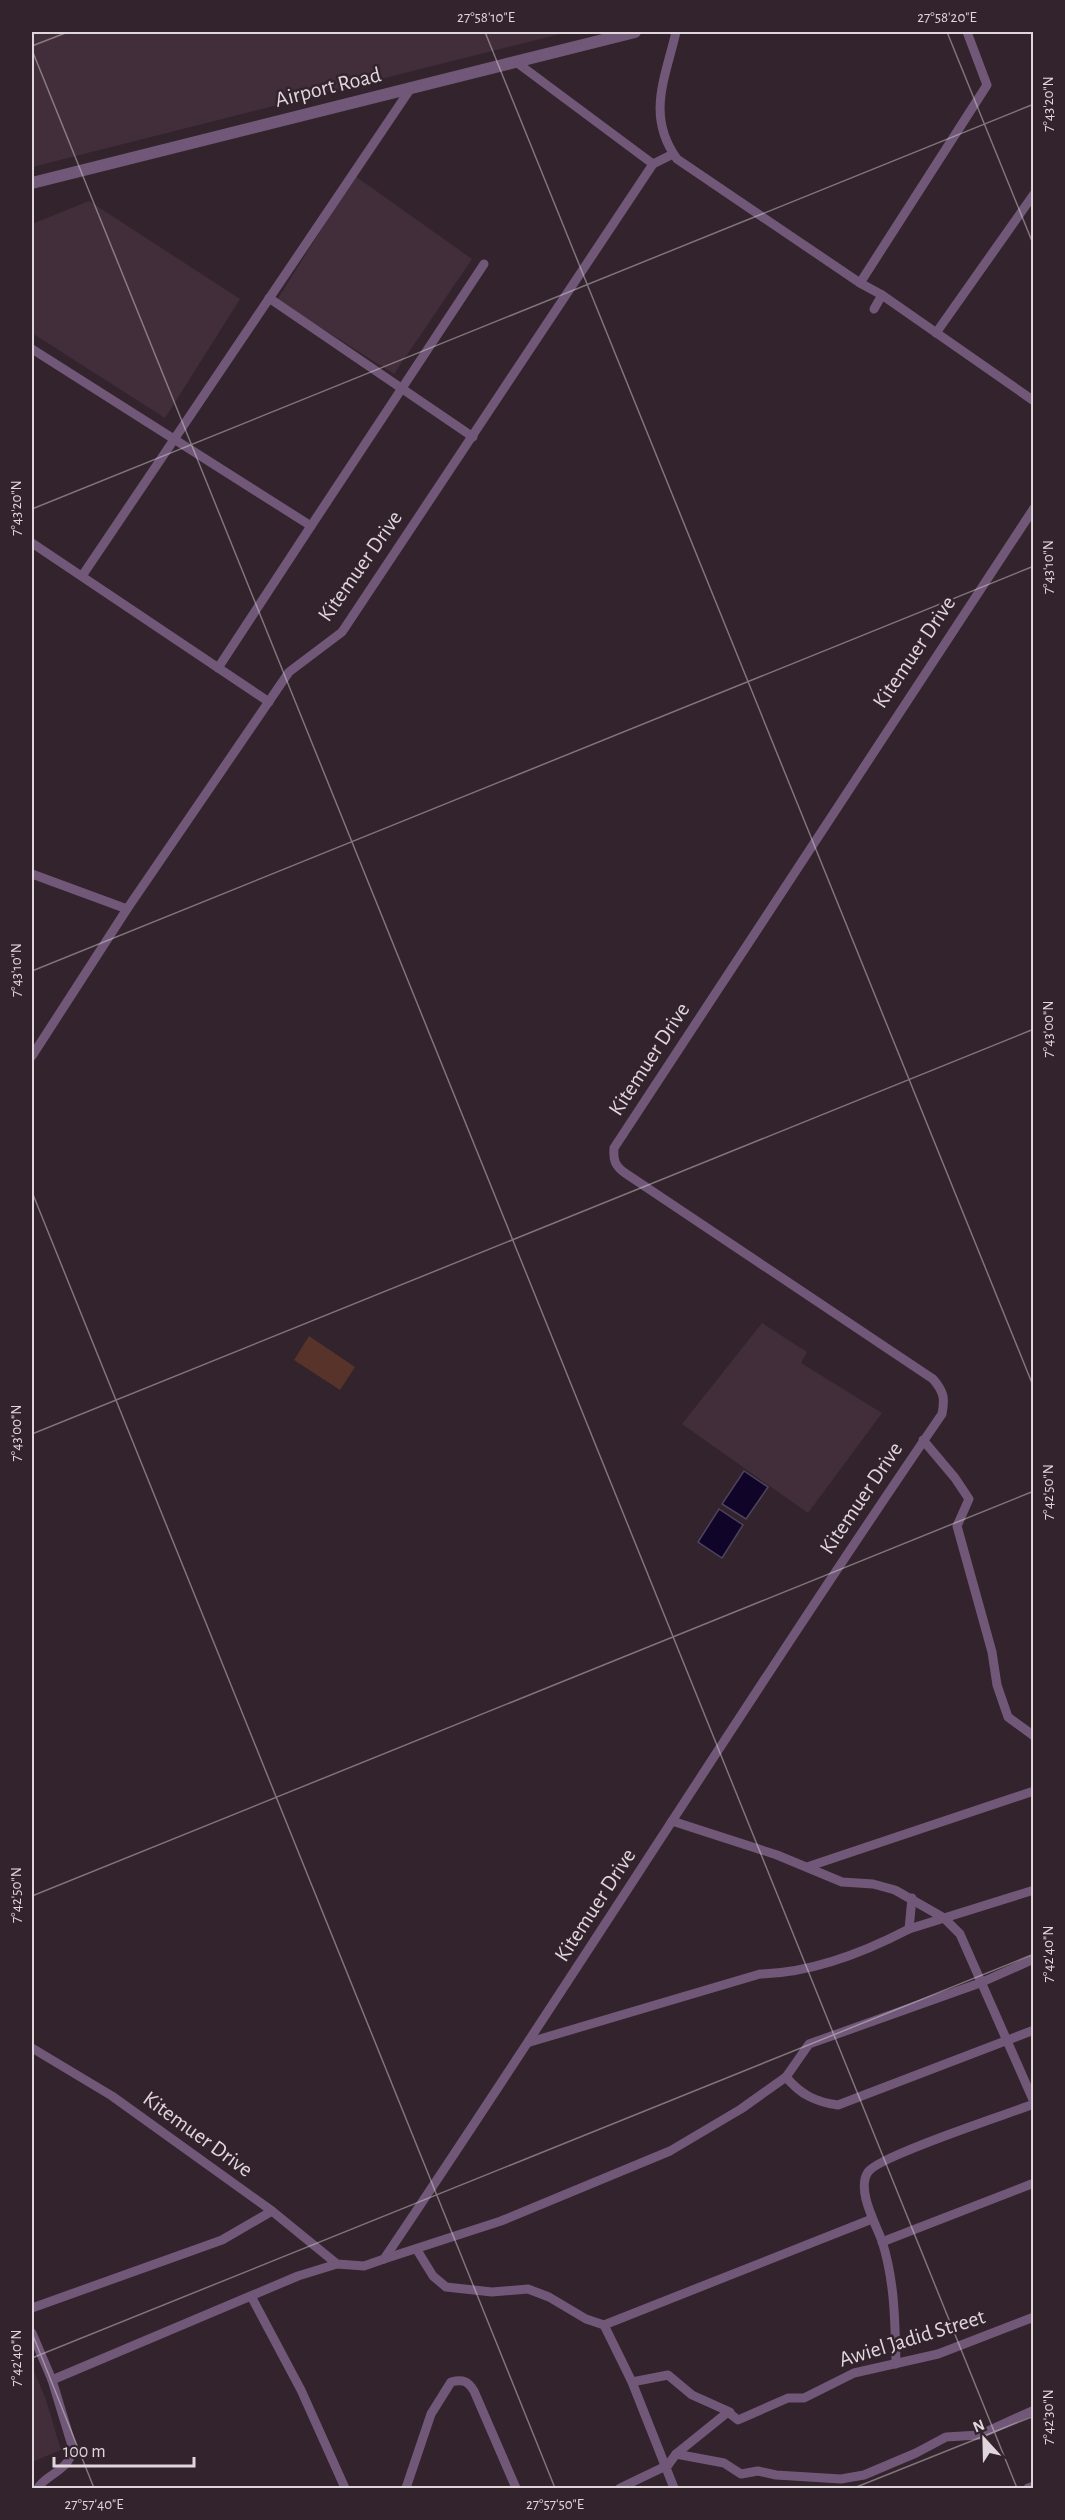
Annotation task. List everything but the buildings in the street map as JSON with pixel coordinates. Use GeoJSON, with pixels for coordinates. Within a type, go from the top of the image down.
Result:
{"type":"FeatureCollection","features":[{"type":"Feature","properties":{"kind":"street","name":"Airport Road"},"geometry":{"type":"LineString","coordinates":[[32,183],[635,32]]}},
{"type":"Feature","properties":{"kind":"street"},"geometry":{"type":"LineString","coordinates":[[676,32],[659,104],[658,118],[665,143],[677,159],[860,283],[882,295],[1034,401]]}},
{"type":"Feature","properties":{"kind":"street"},"geometry":{"type":"LineString","coordinates":[[860,283],[987,85],[967,32]]}},
{"type":"Feature","properties":{"kind":"street"},"geometry":{"type":"LineString","coordinates":[[516,62],[653,164],[673,154]]}},
{"type":"Feature","properties":{"kind":"street"},"geometry":{"type":"LineString","coordinates":[[82,576],[411,88]]}},
{"type":"Feature","properties":{"kind":"street","name":"Kitemuer Drive"},"geometry":{"type":"LineString","coordinates":[[32,1056],[127,909],[289,672],[342,632],[653,164]]}},
{"type":"Feature","properties":{"kind":"street"},"geometry":{"type":"LineString","coordinates":[[936,333],[1034,194]]}},
{"type":"Feature","properties":{"kind":"street"},"geometry":{"type":"LineString","coordinates":[[218,668],[484,264]]}},
{"type":"Feature","properties":{"kind":"street"},"geometry":{"type":"LineString","coordinates":[[874,309],[882,295]]}},
{"type":"Feature","properties":{"kind":"street"},"geometry":{"type":"LineString","coordinates":[[269,298],[473,437]]}},
{"type":"Feature","properties":{"kind":"street"},"geometry":{"type":"LineString","coordinates":[[32,349],[311,526]]}},
{"type":"Feature","properties":{"kind":"street","name":"Kitemuer Drive"},"geometry":{"type":"LineString","coordinates":[[384,2259],[530,2042],[832,1575],[942,1414],[945,1401],[943,1391],[933,1379],[625,1173],[617,1167],[613,1157],[614,1148],[1034,508]]}},
{"type":"Feature","properties":{"kind":"street"},"geometry":{"type":"LineString","coordinates":[[32,543],[269,702]]}},
{"type":"Feature","properties":{"kind":"street"},"geometry":{"type":"LineString","coordinates":[[32,874],[127,909]]}},
{"type":"Feature","properties":{"kind":"street"},"geometry":{"type":"LineString","coordinates":[[924,1440],[969,1499],[957,1526],[992,1652],[999,1694],[1008,1717],[1034,1736]]}},
{"type":"Feature","properties":{"kind":"street"},"geometry":{"type":"LineString","coordinates":[[807,1867],[1034,1791]]}},
{"type":"Feature","properties":{"kind":"street"},"geometry":{"type":"LineString","coordinates":[[672,1821],[807,1867],[842,1882],[873,1884],[912,1898],[944,1918],[960,1934],[1034,2103],[876,2165],[868,2171],[864,2183],[872,2219],[882,2242],[893,2290],[896,2364]]}},
{"type":"Feature","properties":{"kind":"street"},"geometry":{"type":"LineString","coordinates":[[530,2042],[760,1974],[798,1971],[871,1949],[909,1929],[1003,1902],[1034,1890]]}},
{"type":"Feature","properties":{"kind":"street"},"geometry":{"type":"LineString","coordinates":[[909,1929],[912,1898]]}},
{"type":"Feature","properties":{"kind":"street"},"geometry":{"type":"LineString","coordinates":[[52,2380],[298,2276],[337,2264],[364,2266],[417,2250],[501,2221],[670,2151],[741,2109],[786,2077],[809,2044],[980,1983],[1034,1959]]}},
{"type":"Feature","properties":{"kind":"street"},"geometry":{"type":"LineString","coordinates":[[786,2077],[798,2091],[819,2102],[838,2105],[1034,2030]]}},
{"type":"Feature","properties":{"kind":"street","name":"Kitemuer Drive"},"geometry":{"type":"LineString","coordinates":[[32,2048],[112,2096],[272,2211],[337,2264]]}},
{"type":"Feature","properties":{"kind":"street"},"geometry":{"type":"LineString","coordinates":[[882,2242],[1034,2183]]}},
{"type":"Feature","properties":{"kind":"street"},"geometry":{"type":"LineString","coordinates":[[32,2308],[222,2240],[272,2211]]}},
{"type":"Feature","properties":{"kind":"street"},"geometry":{"type":"LineString","coordinates":[[417,2250],[433,2276],[446,2287],[492,2292],[528,2289],[549,2297],[586,2319],[604,2325],[872,2219]]}},
{"type":"Feature","properties":{"kind":"street"},"geometry":{"type":"LineString","coordinates":[[251,2296],[301,2390],[345,2488]]}},
{"type":"Feature","properties":{"kind":"street","name":"Awiel Jadid Street"},"geometry":{"type":"LineString","coordinates":[[730,2412],[738,2420],[788,2398],[804,2398],[854,2373],[938,2354],[1034,2317]]}},
{"type":"Feature","properties":{"kind":"street"},"geometry":{"type":"LineString","coordinates":[[604,2325],[632,2382],[674,2488]]}},
{"type":"Feature","properties":{"kind":"street"},"geometry":{"type":"LineString","coordinates":[[32,2333],[52,2380],[73,2451],[57,2474],[40,2484],[38,2488]]}},
{"type":"Feature","properties":{"kind":"street"},"geometry":{"type":"LineString","coordinates":[[620,2488],[666,2467],[676,2454],[730,2412],[692,2395],[668,2375],[632,2382]]}},
{"type":"Feature","properties":{"kind":"street"},"geometry":{"type":"LineString","coordinates":[[406,2488],[431,2414],[451,2382],[461,2379],[469,2383],[474,2391],[516,2488]]}},
{"type":"Feature","properties":{"kind":"street"},"geometry":{"type":"LineString","coordinates":[[676,2454],[724,2463],[741,2474],[758,2470],[776,2475],[850,2478],[878,2470],[946,2437],[979,2435],[1034,2410]]}},
{"type":"Feature","properties":{"kind":"street"},"geometry":{"type":"LineString","coordinates":[[1028,2488],[1034,2486]]}},
{"type":"Feature","properties":{"kind":"shaded area"},"geometry":{"type":"Polygon","coordinates":[[[32,32],[568,32],[32,167],[32,32]]]}},
{"type":"Feature","properties":{"kind":"shaded area"},"geometry":{"type":"Polygon","coordinates":[[[355,176],[472,259],[394,374],[277,300],[355,176]]]}},
{"type":"Feature","properties":{"kind":"shaded area"},"geometry":{"type":"Polygon","coordinates":[[[89,201],[240,299],[165,418],[32,333],[32,224],[89,201]]]}},
{"type":"Feature","properties":{"kind":"shaded area"},"geometry":{"type":"Polygon","coordinates":[[[762,1323],[807,1352],[801,1363],[882,1413],[808,1513],[682,1424],[762,1323]]]}},
{"type":"Feature","properties":{"kind":"shaded area"},"geometry":{"type":"Polygon","coordinates":[[[309,1336],[355,1367],[340,1390],[294,1360],[309,1336]]]}},
{"type":"Feature","properties":{"kind":"shaded area"},"geometry":{"type":"Polygon","coordinates":[[[744,1471],[768,1487],[746,1519],[722,1504],[744,1471]]]}},
{"type":"Feature","properties":{"kind":"shaded area"},"geometry":{"type":"Polygon","coordinates":[[[719,1509],[743,1525],[722,1558],[698,1542],[719,1509]]]}},
{"type":"Feature","properties":{"kind":"shaded area"},"geometry":{"type":"Polygon","coordinates":[[[32,2367],[45,2397],[61,2450],[32,2462],[32,2367]]]}}]}
